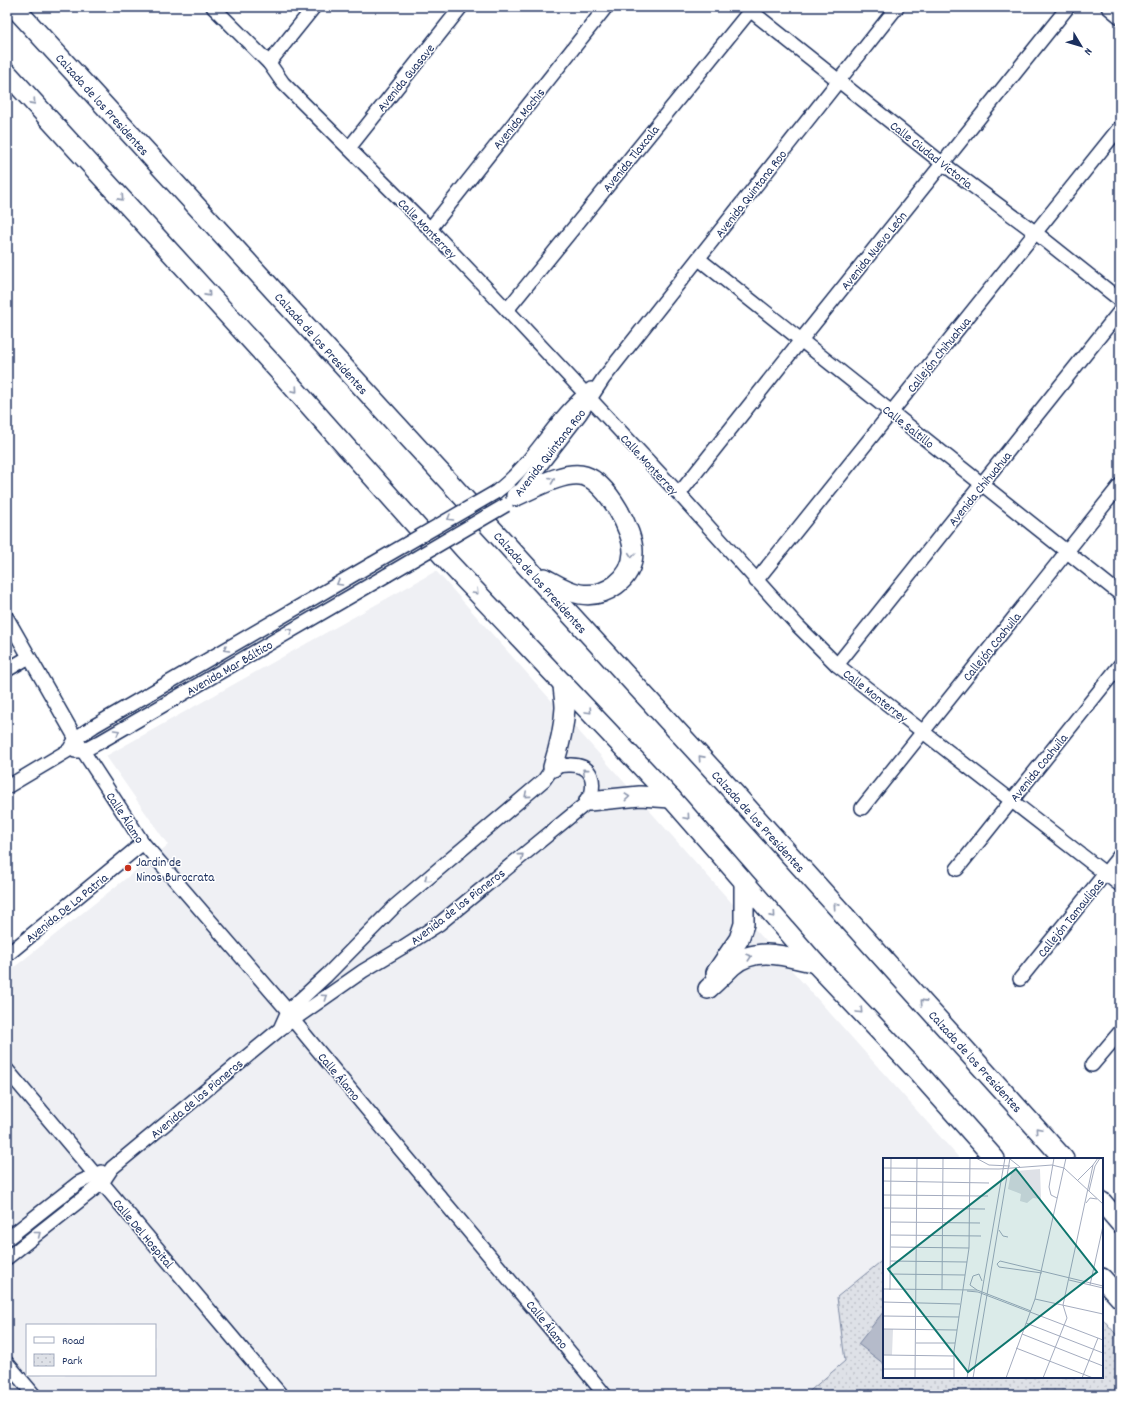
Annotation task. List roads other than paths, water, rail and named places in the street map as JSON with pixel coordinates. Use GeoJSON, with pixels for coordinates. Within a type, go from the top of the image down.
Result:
{"type":"FeatureCollection","features":[{"type":"Feature","properties":{"kind":"highway","name":"Calzada de los Presidentes"},"geometry":{"type":"LineString","coordinates":[[14,7],[740,800],[1063,1158]]}},
{"type":"Feature","properties":{"kind":"highway"},"geometry":{"type":"LineString","coordinates":[[7,73],[450,564],[671,798],[744,883],[815,962],[916,1070],[994,1158]]}},
{"type":"Feature","properties":{"kind":"highway"},"geometry":{"type":"LineString","coordinates":[[511,500],[559,478],[569,476],[585,476],[596,482],[611,498],[624,519],[631,541],[633,553],[630,566],[623,579],[610,589],[597,594],[580,594],[564,589],[530,570]]}},
{"type":"Feature","properties":{"kind":"highway"},"geometry":{"type":"LineString","coordinates":[[553,767],[563,725],[565,708],[563,683]]}},
{"type":"Feature","properties":{"kind":"highway"},"geometry":{"type":"LineString","coordinates":[[588,801],[640,796],[671,798]]}},
{"type":"Feature","properties":{"kind":"highway"},"geometry":{"type":"LineString","coordinates":[[744,883],[744,924],[739,939],[715,974],[708,989],[720,980],[733,965],[746,957],[773,953],[815,962]]}},
{"type":"Feature","properties":{"kind":"highway"},"geometry":{"type":"LineString","coordinates":[[1103,1203],[1120,1223]]}},
{"type":"Feature","properties":{"kind":"highway"},"geometry":{"type":"LineString","coordinates":[[1103,1279],[1120,1298]]}},
{"type":"Feature","properties":{"kind":"street","name":"Calle Monterrey"},"geometry":{"type":"LineString","coordinates":[[213,7],[269,63],[283,83],[430,229],[507,310],[679,494],[756,581],[798,626],[838,665],[1120,885]]}},
{"type":"Feature","properties":{"kind":"street"},"geometry":{"type":"LineString","coordinates":[[269,63],[314,7]]}},
{"type":"Feature","properties":{"kind":"street","name":"Avenida Guasave"},"geometry":{"type":"LineString","coordinates":[[349,148],[461,7]]}},
{"type":"Feature","properties":{"kind":"street","name":"Avenida Mochis"},"geometry":{"type":"LineString","coordinates":[[430,229],[606,7]]}},
{"type":"Feature","properties":{"kind":"street","name":"Avenida Quintana Roo"},"geometry":{"type":"LineString","coordinates":[[372,564],[496,492],[515,474],[603,379],[898,7]]}},
{"type":"Feature","properties":{"kind":"street","name":"Avenida Nuevo León"},"geometry":{"type":"LineString","coordinates":[[679,494],[1068,7]]}},
{"type":"Feature","properties":{"kind":"street"},"geometry":{"type":"LineString","coordinates":[[1108,7],[1120,17]]}},
{"type":"Feature","properties":{"kind":"street","name":"Calle Ciudad Victoria"},"geometry":{"type":"LineString","coordinates":[[749,8],[942,163],[1036,233],[1120,300]]}},
{"type":"Feature","properties":{"kind":"street","name":"Avenida Tlaxcala"},"geometry":{"type":"LineString","coordinates":[[507,310],[749,8]]}},
{"type":"Feature","properties":{"kind":"street","name":"Callejón Chihuahua"},"geometry":{"type":"LineString","coordinates":[[756,581],[1120,127]]}},
{"type":"Feature","properties":{"kind":"street","name":"Calle Saltillo"},"geometry":{"type":"LineString","coordinates":[[699,259],[1120,594]]}},
{"type":"Feature","properties":{"kind":"street","name":"Avenida Chihuahua"},"geometry":{"type":"LineString","coordinates":[[838,665],[1120,311]]}},
{"type":"Feature","properties":{"kind":"street","name":"Avenida Quintana Roo"},"geometry":{"type":"LineString","coordinates":[[511,500],[587,397]]}},
{"type":"Feature","properties":{"kind":"street","name":"Callejón Coahuila"},"geometry":{"type":"LineString","coordinates":[[862,808],[1120,485]]}},
{"type":"Feature","properties":{"kind":"street","name":"Avenida Mar Báltico"},"geometry":{"type":"LineString","coordinates":[[83,751],[387,575],[511,500]]}},
{"type":"Feature","properties":{"kind":"street","name":"Avenida Mar Báltico"},"geometry":{"type":"LineString","coordinates":[[7,787],[69,750],[76,738],[94,726],[372,564]]}},
{"type":"Feature","properties":{"kind":"street","name":"Calle Álamo"},"geometry":{"type":"LineString","coordinates":[[7,618],[83,751],[143,844],[290,1015],[520,1290],[605,1395]]}},
{"type":"Feature","properties":{"kind":"street"},"geometry":{"type":"LineString","coordinates":[[7,670],[29,656]]}},
{"type":"Feature","properties":{"kind":"street","name":"Avenida Coahuila"},"geometry":{"type":"LineString","coordinates":[[957,869],[1120,665]]}},
{"type":"Feature","properties":{"kind":"street"},"geometry":{"type":"LineString","coordinates":[[69,750],[83,751]]}},
{"type":"Feature","properties":{"kind":"street"},"geometry":{"type":"LineString","coordinates":[[553,767],[570,765],[579,766],[586,769],[591,775],[594,784],[592,794],[588,801]]}},
{"type":"Feature","properties":{"kind":"street","name":"Avenida de los Pioneros"},"geometry":{"type":"LineString","coordinates":[[7,1258],[98,1179],[280,1029],[290,1015],[395,906],[544,780],[553,767]]}},
{"type":"Feature","properties":{"kind":"street","name":"Avenida de los Pioneros"},"geometry":{"type":"LineString","coordinates":[[290,1015],[403,948],[439,924],[588,801]]}},
{"type":"Feature","properties":{"kind":"street","name":"Avenida De La Patria"},"geometry":{"type":"LineString","coordinates":[[7,955],[143,844]]}},
{"type":"Feature","properties":{"kind":"street","name":"Callejón Tamaulipas"},"geometry":{"type":"LineString","coordinates":[[1020,979],[1120,854]]}},
{"type":"Feature","properties":{"kind":"street"},"geometry":{"type":"LineString","coordinates":[[348,954],[353,966],[363,971]]}},
{"type":"Feature","properties":{"kind":"street"},"geometry":{"type":"LineString","coordinates":[[1092,1065],[1120,1032]]}},
{"type":"Feature","properties":{"kind":"street","name":"Calle Del Hospital"},"geometry":{"type":"LineString","coordinates":[[7,1070],[281,1395]]}},
{"type":"Feature","properties":{"kind":"street","name":"Avenida de los Pioneros"},"geometry":{"type":"LineString","coordinates":[[7,1239],[78,1184],[98,1179]]}},
{"type":"Feature","properties":{"kind":"street"},"geometry":{"type":"LineString","coordinates":[[7,1363],[34,1395]]}},
{"type":"Feature","properties":{"kind":"water"},"geometry":{"type":"Polygon","coordinates":[[[883,1312],[883,1363],[858,1344],[883,1312]]]}},
{"type":"Feature","properties":{"kind":"place","name":"Jardin de Ninos Burocrata"},"geometry":{"type":"Point","coordinates":[128,868]}}]}
